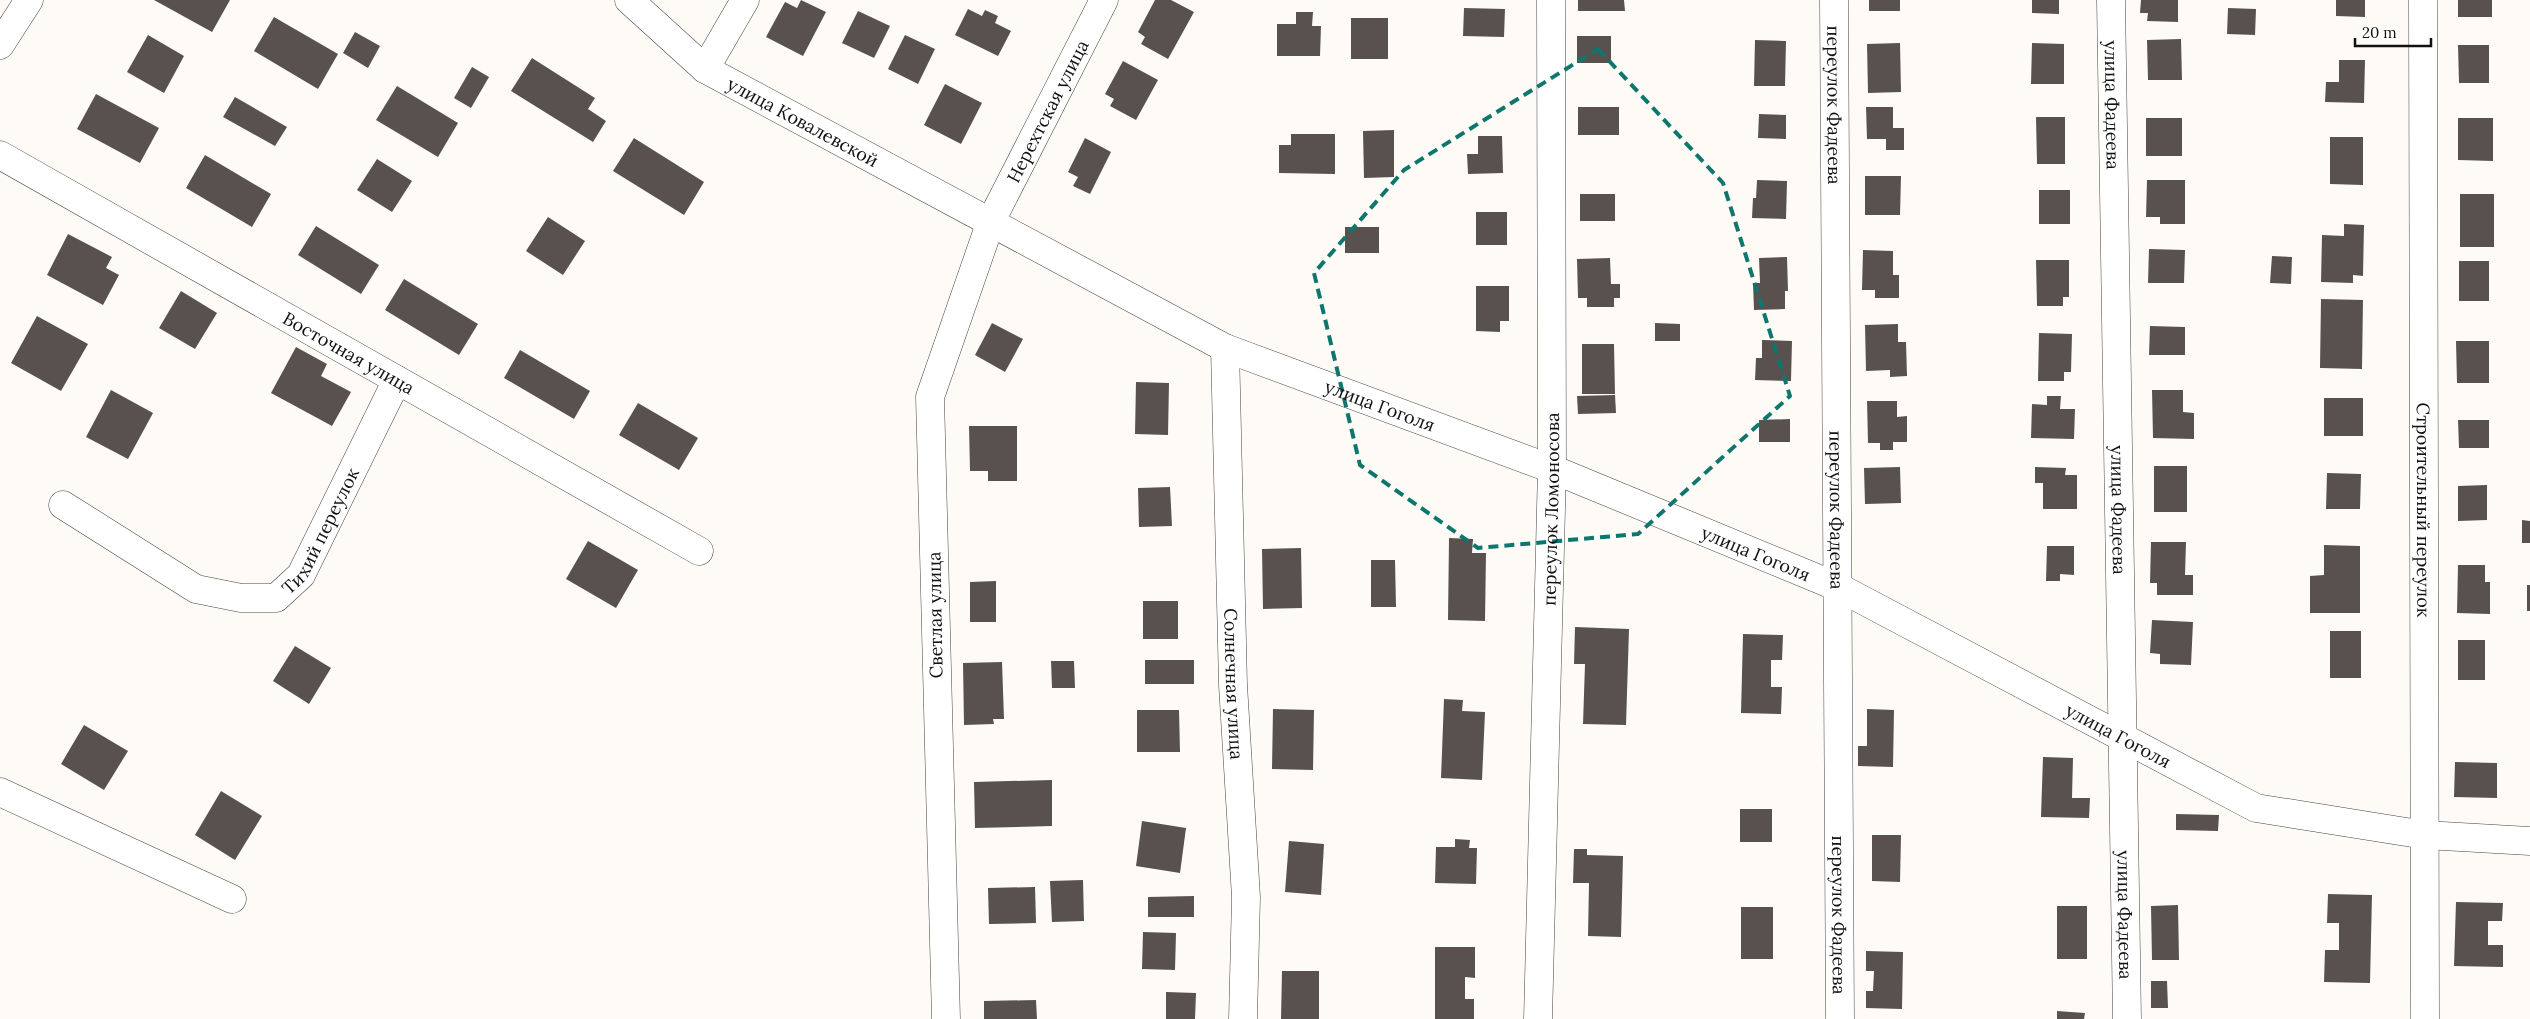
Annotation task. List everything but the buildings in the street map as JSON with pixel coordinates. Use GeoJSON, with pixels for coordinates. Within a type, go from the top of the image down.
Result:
{"type":"FeatureCollection","features":[{"type":"Feature","properties":{"kind":"street"},"geometry":{"type":"LineString","coordinates":[[0,46],[29,0]]}},
{"type":"Feature","properties":{"kind":"street","name":"улица Ковалевской"},"geometry":{"type":"LineString","coordinates":[[629,0],[705,68],[991,221]]}},
{"type":"Feature","properties":{"kind":"street"},"geometry":{"type":"LineString","coordinates":[[705,68],[745,0]]}},
{"type":"Feature","properties":{"kind":"street","name":"Нерехтская улица"},"geometry":{"type":"LineString","coordinates":[[991,221],[1104,0]]}},
{"type":"Feature","properties":{"kind":"street","name":"переулок Ломоносова"},"geometry":{"type":"LineString","coordinates":[[1538,1019],[1552,469],[1551,0]]}},
{"type":"Feature","properties":{"kind":"street","name":"переулок Фадеева"},"geometry":{"type":"LineString","coordinates":[[1834,0],[1840,1019]]}},
{"type":"Feature","properties":{"kind":"street","name":"улица Фадеева"},"geometry":{"type":"LineString","coordinates":[[2111,0],[2127,1019]]}},
{"type":"Feature","properties":{"kind":"street","name":"Строительный переулок"},"geometry":{"type":"LineString","coordinates":[[2423,0],[2424,1019]]}},
{"type":"Feature","properties":{"kind":"street","name":"Восточная улица"},"geometry":{"type":"LineString","coordinates":[[0,155],[698,551]]}},
{"type":"Feature","properties":{"kind":"street","name":"улица Гоголя"},"geometry":{"type":"LineString","coordinates":[[991,221],[1225,348],[1552,469],[1838,587],[2256,808],[2425,835],[2530,841]]}},
{"type":"Feature","properties":{"kind":"street","name":"Светлая улица"},"geometry":{"type":"LineString","coordinates":[[946,1019],[930,397],[991,221]]}},
{"type":"Feature","properties":{"kind":"street","name":"Солнечная улица"},"geometry":{"type":"LineString","coordinates":[[1225,348],[1233,685],[1246,897],[1243,1019]]}},
{"type":"Feature","properties":{"kind":"street","name":"Тихий переулок"},"geometry":{"type":"LineString","coordinates":[[64,505],[196,589],[241,598],[276,598],[301,575],[397,380]]}},
{"type":"Feature","properties":{"kind":"street"},"geometry":{"type":"LineString","coordinates":[[0,792],[232,899]]}},
{"type":"Feature","properties":{"kind":"highlighted area"},"geometry":{"type":"Polygon","coordinates":[[[1598,49],[1723,183],[1790,396],[1638,534],[1478,548],[1360,465],[1314,273],[1404,170],[1598,49]]]}}]}
